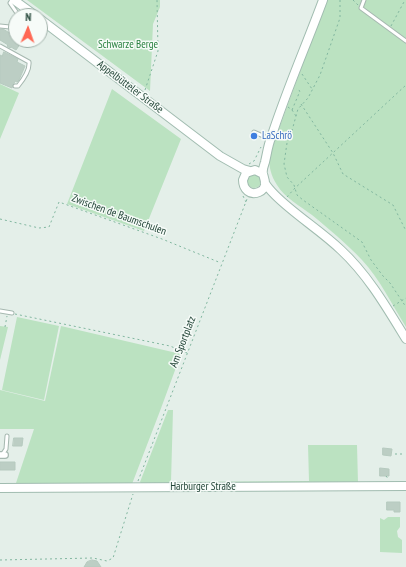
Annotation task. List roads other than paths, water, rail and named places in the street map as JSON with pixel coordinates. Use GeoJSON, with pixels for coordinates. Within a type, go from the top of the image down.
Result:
{"type":"FeatureCollection","features":[{"type":"Feature","properties":{"kind":"main road"},"geometry":{"type":"LineString","coordinates":[[13,0],[24,8]]}},
{"type":"Feature","properties":{"kind":"main road"},"geometry":{"type":"LineString","coordinates":[[284,200],[258,192],[254,193],[247,191],[243,180],[251,167],[257,165],[284,103],[323,0]]}},
{"type":"Feature","properties":{"kind":"main road","name":"Appelbütteler Straße"},"geometry":{"type":"LineString","coordinates":[[48,25],[220,156],[240,174],[243,180]]}},
{"type":"Feature","properties":{"kind":"main road"},"geometry":{"type":"LineString","coordinates":[[268,138],[263,168],[265,183],[270,190],[284,200],[346,256],[365,278],[406,339]]}},
{"type":"Feature","properties":{"kind":"main road","name":"Appelbütteler Straße"},"geometry":{"type":"LineString","coordinates":[[220,156],[243,169],[251,167]]}},
{"type":"Feature","properties":{"kind":"main road"},"geometry":{"type":"LineString","coordinates":[[251,167],[263,174]]}},
{"type":"Feature","properties":{"kind":"main road"},"geometry":{"type":"LineString","coordinates":[[258,192],[262,190],[265,183]]}},
{"type":"Feature","properties":{"kind":"main road","name":"Harburger Straße"},"geometry":{"type":"LineString","coordinates":[[0,488],[134,489],[406,486]]}},
{"type":"Feature","properties":{"kind":"lane"},"geometry":{"type":"LineString","coordinates":[[13,0],[10,3],[13,8]]}},
{"type":"Feature","properties":{"kind":"lane"},"geometry":{"type":"LineString","coordinates":[[364,0],[361,8],[406,41]]}},
{"type":"Feature","properties":{"kind":"lane"},"geometry":{"type":"LineString","coordinates":[[0,46],[29,62],[29,66],[23,80],[18,86],[15,86]]}},
{"type":"Feature","properties":{"kind":"lane"},"geometry":{"type":"LineString","coordinates":[[254,132],[268,138]]}},
{"type":"Feature","properties":{"kind":"lane"},"geometry":{"type":"LineString","coordinates":[[0,311],[10,313]]}},
{"type":"Feature","properties":{"kind":"lane"},"geometry":{"type":"LineString","coordinates":[[2,455],[6,449],[7,436]]}},
{"type":"Feature","properties":{"kind":"place","name":"LaSchrö"},"geometry":{"type":"Point","coordinates":[254,136]}},
{"type":"Feature","properties":{"kind":"park label","name":"Schwarze Berge"},"geometry":{"type":"Point","coordinates":[128,45]}}]}
